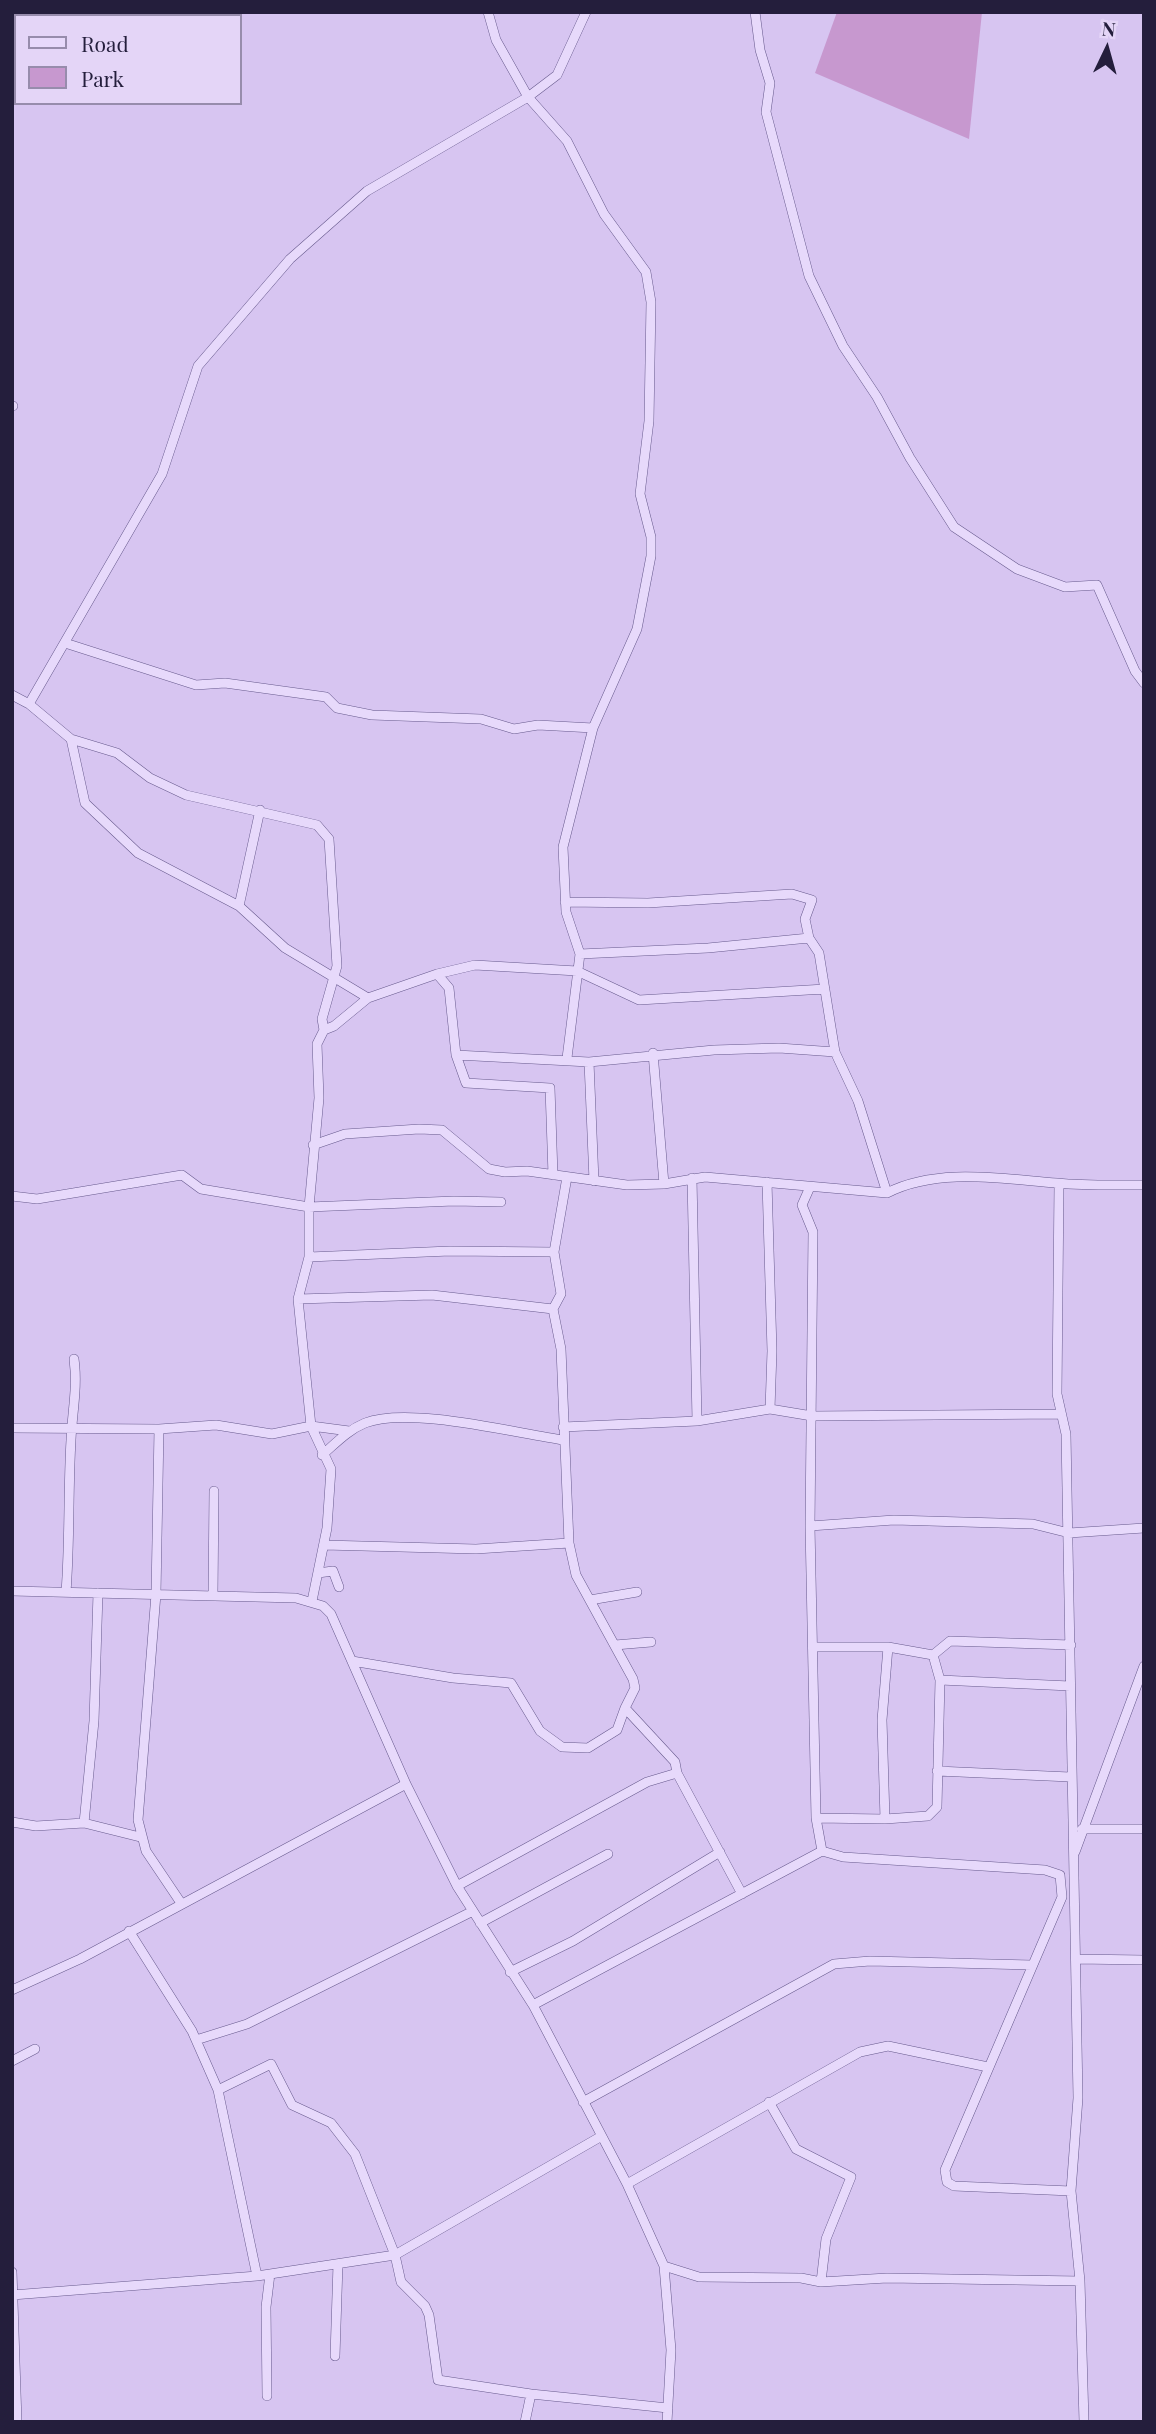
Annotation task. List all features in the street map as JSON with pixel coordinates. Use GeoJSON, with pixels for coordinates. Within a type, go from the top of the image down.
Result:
{"type":"FeatureCollection","features":[{"type":"Feature","properties":{"kind":"street"},"geometry":{"type":"LineString","coordinates":[[488,12],[496,40],[528,97],[567,141],[604,214],[646,272],[651,302],[649,421],[640,494],[642,511],[652,537],[652,556],[637,629],[593,728],[563,847],[566,912],[580,954],[567,1059]]}},
{"type":"Feature","properties":{"kind":"street"},"geometry":{"type":"LineString","coordinates":[[29,704],[162,474],[198,366],[290,259],[367,191],[528,97],[557,75],[586,12]]}},
{"type":"Feature","properties":{"kind":"street"},"geometry":{"type":"LineString","coordinates":[[755,12],[760,50],[770,83],[766,112],[796,230],[809,276],[843,346],[954,527],[1026,573],[1065,587],[1097,584],[1135,671],[1144,683]]}},
{"type":"Feature","properties":{"kind":"street"},"geometry":{"type":"LineString","coordinates":[[65,643],[196,685],[225,683],[326,697],[337,708],[372,715],[481,719],[514,729],[538,725],[593,728]]}},
{"type":"Feature","properties":{"kind":"street"},"geometry":{"type":"LineString","coordinates":[[12,695],[29,704],[71,739],[117,753],[150,778],[187,795],[317,825],[329,839],[337,966],[322,1019],[324,1030],[317,1044],[319,1098],[309,1207],[309,1257],[298,1298],[311,1426],[322,1455],[331,1469],[324,1545],[312,1601]]}},
{"type":"Feature","properties":{"kind":"street"},"geometry":{"type":"LineString","coordinates":[[71,739],[85,803],[138,853],[239,906],[285,948],[368,998]]}},
{"type":"Feature","properties":{"kind":"street"},"geometry":{"type":"LineString","coordinates":[[239,906],[260,810]]}},
{"type":"Feature","properties":{"kind":"street"},"geometry":{"type":"LineString","coordinates":[[565,902],[648,903],[792,894],[811,900],[805,919],[809,938],[819,953],[835,1052],[858,1101],[887,1193]]}},
{"type":"Feature","properties":{"kind":"street"},"geometry":{"type":"LineString","coordinates":[[580,954],[708,948],[809,938]]}},
{"type":"Feature","properties":{"kind":"street"},"geometry":{"type":"LineString","coordinates":[[324,1030],[334,1026],[368,998],[437,974],[475,965],[577,971],[639,1000],[825,989]]}},
{"type":"Feature","properties":{"kind":"street"},"geometry":{"type":"LineString","coordinates":[[437,974],[449,988],[456,1055],[466,1083],[550,1088],[554,1175]]}},
{"type":"Feature","properties":{"kind":"street"},"geometry":{"type":"LineString","coordinates":[[456,1055],[589,1062],[653,1053],[779,1048],[835,1052]]}},
{"type":"Feature","properties":{"kind":"street"},"geometry":{"type":"LineString","coordinates":[[653,1053],[664,1184]]}},
{"type":"Feature","properties":{"kind":"street"},"geometry":{"type":"LineString","coordinates":[[589,1062],[594,1181]]}},
{"type":"Feature","properties":{"kind":"street"},"geometry":{"type":"LineString","coordinates":[[313,1145],[345,1134],[442,1130],[489,1169],[627,1185],[664,1184],[692,1178],[887,1193],[902,1185],[990,1175],[1059,1184],[1144,1185]]}},
{"type":"Feature","properties":{"kind":"street"},"geometry":{"type":"LineString","coordinates":[[12,1196],[37,1199],[182,1175],[201,1189],[309,1207],[454,1201],[501,1202]]}},
{"type":"Feature","properties":{"kind":"street"},"geometry":{"type":"LineString","coordinates":[[352,1661],[453,1678],[511,1683],[540,1731],[562,1747],[588,1748],[617,1730],[635,1688],[615,1645],[576,1575],[569,1543],[561,1349],[553,1309],[561,1294],[554,1252],[567,1177]]}},
{"type":"Feature","properties":{"kind":"street"},"geometry":{"type":"LineString","coordinates":[[692,1178],[697,1421]]}},
{"type":"Feature","properties":{"kind":"street"},"geometry":{"type":"LineString","coordinates":[[767,1182],[772,1351],[770,1409]]}},
{"type":"Feature","properties":{"kind":"street"},"geometry":{"type":"LineString","coordinates":[[1059,1184],[1057,1394],[1066,1434],[1069,1533],[1070,1777],[1078,2098],[1071,2191],[1080,2281],[1084,2422]]}},
{"type":"Feature","properties":{"kind":"street"},"geometry":{"type":"LineString","coordinates":[[810,1187],[802,1205],[813,1232],[810,1526],[816,1818],[822,1852]]}},
{"type":"Feature","properties":{"kind":"street"},"geometry":{"type":"LineString","coordinates":[[309,1257],[450,1251],[554,1252]]}},
{"type":"Feature","properties":{"kind":"street"},"geometry":{"type":"LineString","coordinates":[[298,1298],[432,1295],[553,1309]]}},
{"type":"Feature","properties":{"kind":"street"},"geometry":{"type":"LineString","coordinates":[[66,1592],[77,1378],[75,1359]]}},
{"type":"Feature","properties":{"kind":"street"},"geometry":{"type":"LineString","coordinates":[[563,1427],[697,1421],[770,1409],[812,1416],[1061,1414]]}},
{"type":"Feature","properties":{"kind":"street"},"geometry":{"type":"LineString","coordinates":[[322,1455],[349,1431],[367,1422],[392,1418],[417,1419],[563,1440]]}},
{"type":"Feature","properties":{"kind":"street"},"geometry":{"type":"LineString","coordinates":[[12,1427],[159,1429],[216,1425],[272,1434],[311,1426],[349,1431]]}},
{"type":"Feature","properties":{"kind":"street"},"geometry":{"type":"LineString","coordinates":[[159,1429],[156,1594],[140,1771],[140,1837],[146,1851],[181,1903]]}},
{"type":"Feature","properties":{"kind":"street"},"geometry":{"type":"LineString","coordinates":[[213,1595],[214,1492]]}},
{"type":"Feature","properties":{"kind":"street"},"geometry":{"type":"LineString","coordinates":[[810,1526],[894,1520],[1033,1524],[1069,1533],[1144,1528]]}},
{"type":"Feature","properties":{"kind":"street"},"geometry":{"type":"LineString","coordinates":[[324,1545],[476,1549],[569,1543]]}},
{"type":"Feature","properties":{"kind":"street"},"geometry":{"type":"LineString","coordinates":[[318,1573],[333,1571],[339,1587]]}},
{"type":"Feature","properties":{"kind":"street"},"geometry":{"type":"LineString","coordinates":[[12,1591],[213,1595],[312,1601],[331,1614],[406,1784],[457,1886],[533,2005],[626,2183],[664,2266],[671,2350],[667,2422]]}},
{"type":"Feature","properties":{"kind":"street"},"geometry":{"type":"LineString","coordinates":[[590,1600],[637,1592]]}},
{"type":"Feature","properties":{"kind":"street"},"geometry":{"type":"LineString","coordinates":[[84,1823],[94,1721],[98,1593]]}},
{"type":"Feature","properties":{"kind":"street"},"geometry":{"type":"LineString","coordinates":[[814,1647],[888,1647],[933,1655],[950,1641],[1071,1645]]}},
{"type":"Feature","properties":{"kind":"street"},"geometry":{"type":"LineString","coordinates":[[615,1645],[651,1642]]}},
{"type":"Feature","properties":{"kind":"street"},"geometry":{"type":"LineString","coordinates":[[885,1819],[882,1720],[888,1647]]}},
{"type":"Feature","properties":{"kind":"street"},"geometry":{"type":"LineString","coordinates":[[816,1818],[885,1819],[933,1814],[937,1807],[940,1680],[933,1655]]}},
{"type":"Feature","properties":{"kind":"street"},"geometry":{"type":"LineString","coordinates":[[1072,1860],[1144,1667]]}},
{"type":"Feature","properties":{"kind":"street"},"geometry":{"type":"LineString","coordinates":[[940,1680],[1070,1686]]}},
{"type":"Feature","properties":{"kind":"street"},"geometry":{"type":"LineString","coordinates":[[625,1708],[675,1762],[677,1773],[720,1852],[724,1865],[742,1894]]}},
{"type":"Feature","properties":{"kind":"street"},"geometry":{"type":"LineString","coordinates":[[937,1771],[1070,1777]]}},
{"type":"Feature","properties":{"kind":"street"},"geometry":{"type":"LineString","coordinates":[[457,1886],[648,1782],[677,1773]]}},
{"type":"Feature","properties":{"kind":"street"},"geometry":{"type":"LineString","coordinates":[[12,1990],[406,1784]]}},
{"type":"Feature","properties":{"kind":"street"},"geometry":{"type":"LineString","coordinates":[[12,1822],[36,1826],[84,1823],[140,1837]]}},
{"type":"Feature","properties":{"kind":"street"},"geometry":{"type":"LineString","coordinates":[[1082,1829],[1144,1829]]}},
{"type":"Feature","properties":{"kind":"street"},"geometry":{"type":"LineString","coordinates":[[510,1972],[573,1941],[720,1852]]}},
{"type":"Feature","properties":{"kind":"street"},"geometry":{"type":"LineString","coordinates":[[533,2005],[822,1852],[843,1857],[1045,1870],[1060,1875],[1062,1897],[945,2170],[947,2182],[954,2186],[1071,2191]]}},
{"type":"Feature","properties":{"kind":"street"},"geometry":{"type":"LineString","coordinates":[[480,1923],[608,1854]]}},
{"type":"Feature","properties":{"kind":"street"},"geometry":{"type":"LineString","coordinates":[[196,2040],[247,2024],[473,1911]]}},
{"type":"Feature","properties":{"kind":"street"},"geometry":{"type":"LineString","coordinates":[[129,1931],[196,2040],[218,2090],[257,2276]]}},
{"type":"Feature","properties":{"kind":"street"},"geometry":{"type":"LineString","coordinates":[[1076,1959],[1144,1961]]}},
{"type":"Feature","properties":{"kind":"street"},"geometry":{"type":"LineString","coordinates":[[583,2102],[834,1964],[870,1961],[1032,1965]]}},
{"type":"Feature","properties":{"kind":"street"},"geometry":{"type":"LineString","coordinates":[[626,2183],[860,2052],[888,2046],[988,2067]]}},
{"type":"Feature","properties":{"kind":"street"},"geometry":{"type":"LineString","coordinates":[[12,2061],[35,2049]]}},
{"type":"Feature","properties":{"kind":"street"},"geometry":{"type":"LineString","coordinates":[[218,2090],[271,2064],[292,2105],[331,2123],[355,2154],[395,2255],[401,2282],[429,2315],[439,2380],[531,2394],[668,2408]]}},
{"type":"Feature","properties":{"kind":"street"},"geometry":{"type":"LineString","coordinates":[[769,2102],[796,2149],[851,2177],[826,2239],[821,2282]]}},
{"type":"Feature","properties":{"kind":"street"},"geometry":{"type":"LineString","coordinates":[[13,2295],[257,2276],[395,2255],[600,2137]]}},
{"type":"Feature","properties":{"kind":"street"},"geometry":{"type":"LineString","coordinates":[[335,2356],[338,2264]]}},
{"type":"Feature","properties":{"kind":"street"},"geometry":{"type":"LineString","coordinates":[[664,2266],[699,2277],[800,2278],[821,2282],[887,2278],[1080,2281]]}},
{"type":"Feature","properties":{"kind":"street"},"geometry":{"type":"LineString","coordinates":[[12,2272],[17,2422]]}},
{"type":"Feature","properties":{"kind":"street"},"geometry":{"type":"LineString","coordinates":[[267,2396],[266,2306],[270,2274]]}},
{"type":"Feature","properties":{"kind":"street"},"geometry":{"type":"LineString","coordinates":[[525,2422],[531,2394]]}},
{"type":"Feature","properties":{"kind":"green space"},"geometry":{"type":"Polygon","coordinates":[[[837,12],[982,12],[969,139],[815,73],[837,12]]]}}]}
